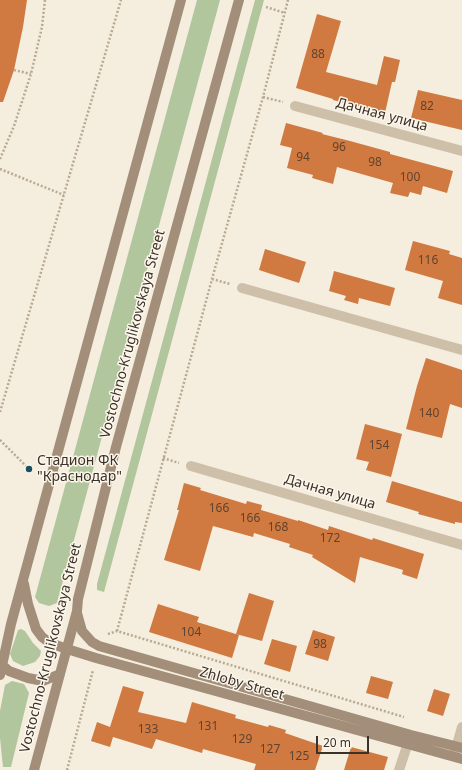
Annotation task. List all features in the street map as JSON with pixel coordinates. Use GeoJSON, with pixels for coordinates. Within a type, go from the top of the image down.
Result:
{"type":"FeatureCollection","features":[{"type":"Feature","properties":{"kind":"main road"},"geometry":{"type":"LineString","coordinates":[[60,674],[43,680],[28,678],[9,671],[1,670],[11,624],[181,0]]}},
{"type":"Feature","properties":{"kind":"main road","name":"Vostochno-Kruglikovskaya Street"},"geometry":{"type":"LineString","coordinates":[[34,770],[77,611],[78,599],[116,447],[239,0]]}},
{"type":"Feature","properties":{"kind":"main road","name":"Zhloby Street"},"geometry":{"type":"LineString","coordinates":[[24,580],[28,604],[36,629],[42,637],[50,643],[96,658],[409,740],[460,747]]}},
{"type":"Feature","properties":{"kind":"main road"},"geometry":{"type":"LineString","coordinates":[[77,611],[82,631],[92,642],[104,648]]}},
{"type":"Feature","properties":{"kind":"main road","name":"Zhloby Street"},"geometry":{"type":"LineString","coordinates":[[104,648],[409,740],[458,758]]}},
{"type":"Feature","properties":{"kind":"street","name":"Дачная улица"},"geometry":{"type":"LineString","coordinates":[[295,106],[462,150]]}},
{"type":"Feature","properties":{"kind":"street"},"geometry":{"type":"LineString","coordinates":[[242,288],[462,350]]}},
{"type":"Feature","properties":{"kind":"street","name":"Дачная улица"},"geometry":{"type":"LineString","coordinates":[[191,466],[462,545]]}},
{"type":"Feature","properties":{"kind":"street"},"geometry":{"type":"LineString","coordinates":[[458,758],[462,727]]}},
{"type":"Feature","properties":{"kind":"street"},"geometry":{"type":"LineString","coordinates":[[399,770],[409,740]]}},
{"type":"Feature","properties":{"kind":"path"},"geometry":{"type":"LineString","coordinates":[[0,159],[14,126],[31,74],[42,27],[45,0]]}},
{"type":"Feature","properties":{"kind":"path"},"geometry":{"type":"LineString","coordinates":[[0,412],[121,0]]}},
{"type":"Feature","properties":{"kind":"path"},"geometry":{"type":"LineString","coordinates":[[117,631],[263,97],[288,0]]}},
{"type":"Feature","properties":{"kind":"path"},"geometry":{"type":"LineString","coordinates":[[266,7],[285,13]]}},
{"type":"Feature","properties":{"kind":"path"},"geometry":{"type":"LineString","coordinates":[[14,70],[31,74]]}},
{"type":"Feature","properties":{"kind":"path"},"geometry":{"type":"LineString","coordinates":[[263,97],[295,106]]}},
{"type":"Feature","properties":{"kind":"path"},"geometry":{"type":"LineString","coordinates":[[0,169],[64,195]]}},
{"type":"Feature","properties":{"kind":"path"},"geometry":{"type":"LineString","coordinates":[[212,279],[242,288]]}},
{"type":"Feature","properties":{"kind":"path"},"geometry":{"type":"LineString","coordinates":[[0,440],[29,469]]}},
{"type":"Feature","properties":{"kind":"path"},"geometry":{"type":"LineString","coordinates":[[104,648],[103,636],[117,631],[407,718]]}},
{"type":"Feature","properties":{"kind":"path"},"geometry":{"type":"LineString","coordinates":[[67,770],[96,658]]}},
{"type":"Feature","properties":{"kind":"green space"},"geometry":{"type":"Polygon","coordinates":[[[197,0],[220,0],[57,603],[49,606],[39,603],[35,597],[197,0]]]}},
{"type":"Feature","properties":{"kind":"green space"},"geometry":{"type":"Polygon","coordinates":[[[255,0],[264,0],[104,592],[97,590],[97,584],[255,0]]]}},
{"type":"Feature","properties":{"kind":"green space"},"geometry":{"type":"Polygon","coordinates":[[[21,629],[25,631],[33,643],[41,651],[40,656],[35,662],[23,666],[13,661],[10,654],[18,630],[21,629]]]}},
{"type":"Feature","properties":{"kind":"green space"},"geometry":{"type":"Polygon","coordinates":[[[12,681],[24,684],[29,693],[11,767],[3,767],[0,738],[0,711],[5,685],[12,681]]]}},
{"type":"Feature","properties":{"kind":"building"},"geometry":{"type":"Polygon","coordinates":[[[0,0],[27,0],[14,70],[3,102],[0,102],[0,0]]]}},
{"type":"Feature","properties":{"kind":"building"},"geometry":{"type":"Polygon","coordinates":[[[317,14],[341,21],[326,72],[377,85],[384,56],[400,60],[395,82],[392,82],[385,113],[333,100],[296,88],[317,14]]]}},
{"type":"Feature","properties":{"kind":"building"},"geometry":{"type":"Polygon","coordinates":[[[418,90],[462,100],[462,130],[411,118],[418,90]]]}},
{"type":"Feature","properties":{"kind":"building"},"geometry":{"type":"Polygon","coordinates":[[[286,123],[453,171],[447,193],[423,186],[421,195],[410,192],[408,197],[390,193],[393,183],[337,167],[333,184],[312,178],[313,175],[287,168],[292,148],[280,145],[286,123]]]}},
{"type":"Feature","properties":{"kind":"building"},"geometry":{"type":"Polygon","coordinates":[[[413,241],[450,251],[449,254],[462,258],[462,305],[438,298],[443,281],[405,270],[413,241]]]}},
{"type":"Feature","properties":{"kind":"building"},"geometry":{"type":"Polygon","coordinates":[[[265,249],[306,262],[299,283],[259,270],[265,249]]]}},
{"type":"Feature","properties":{"kind":"building"},"geometry":{"type":"Polygon","coordinates":[[[334,271],[395,288],[390,306],[359,298],[358,304],[344,300],[346,296],[329,291],[334,271]]]}},
{"type":"Feature","properties":{"kind":"building"},"geometry":{"type":"Polygon","coordinates":[[[426,358],[462,370],[462,408],[450,404],[442,438],[406,429],[426,358]]]}},
{"type":"Feature","properties":{"kind":"building"},"geometry":{"type":"Polygon","coordinates":[[[365,424],[402,434],[391,477],[366,470],[369,462],[356,459],[365,424]]]}},
{"type":"Feature","properties":{"kind":"building"},"geometry":{"type":"Polygon","coordinates":[[[392,481],[462,502],[462,523],[455,522],[455,524],[418,514],[419,512],[386,502],[392,481]]]}},
{"type":"Feature","properties":{"kind":"building"},"geometry":{"type":"Polygon","coordinates":[[[184,483],[201,488],[200,490],[246,504],[247,501],[262,505],[261,510],[328,530],[329,526],[372,540],[373,538],[424,554],[417,579],[402,574],[403,570],[360,557],[355,583],[312,557],[313,555],[289,547],[290,544],[254,533],[253,537],[213,526],[200,571],[164,560],[179,510],[177,510],[184,483]]]}},
{"type":"Feature","properties":{"kind":"building"},"geometry":{"type":"Polygon","coordinates":[[[249,593],[274,601],[262,641],[236,634],[249,593]]]}},
{"type":"Feature","properties":{"kind":"building"},"geometry":{"type":"Polygon","coordinates":[[[158,604],[199,617],[197,622],[239,635],[232,658],[149,632],[158,604]]]}},
{"type":"Feature","properties":{"kind":"building"},"geometry":{"type":"Polygon","coordinates":[[[313,630],[335,637],[328,661],[305,654],[313,630]]]}},
{"type":"Feature","properties":{"kind":"building"},"geometry":{"type":"Polygon","coordinates":[[[272,639],[297,646],[290,672],[264,664],[272,639]]]}},
{"type":"Feature","properties":{"kind":"building"},"geometry":{"type":"Polygon","coordinates":[[[371,676],[393,682],[388,699],[366,693],[371,676]]]}},
{"type":"Feature","properties":{"kind":"building"},"geometry":{"type":"Polygon","coordinates":[[[123,686],[144,692],[138,712],[186,723],[192,702],[236,715],[235,718],[268,727],[269,725],[286,730],[285,733],[323,746],[315,770],[254,770],[256,764],[203,749],[202,753],[156,739],[152,749],[113,737],[110,747],[91,741],[97,722],[110,727],[123,686]]]}},
{"type":"Feature","properties":{"kind":"building"},"geometry":{"type":"Polygon","coordinates":[[[434,689],[450,694],[443,716],[427,711],[434,689]]]}},
{"type":"Feature","properties":{"kind":"building"},"geometry":{"type":"Polygon","coordinates":[[[351,747],[388,757],[384,770],[344,770],[351,747]]]}},
{"type":"Feature","properties":{"kind":"place","name":"Стадион ФК \"Краснодар\""},"geometry":{"type":"Point","coordinates":[29,469]}}]}
